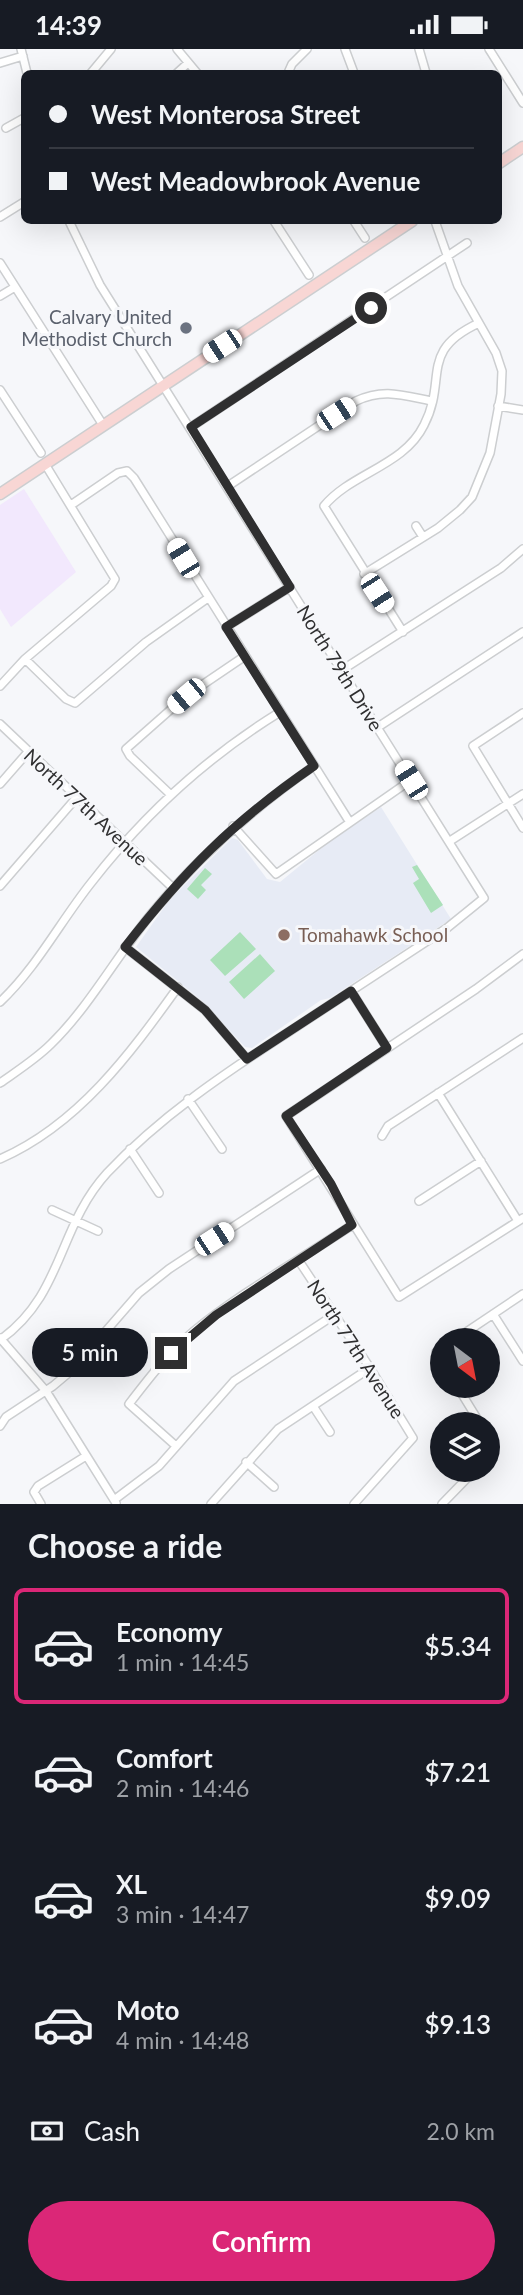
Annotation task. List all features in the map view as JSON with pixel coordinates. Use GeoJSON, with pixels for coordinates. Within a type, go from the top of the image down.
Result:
{"type":"FeatureCollection","features":[{"type":"Feature","properties":{"kind":"main road"},"geometry":{"type":"LineString","coordinates":[[502,161],[523,147]]}},
{"type":"Feature","properties":{"kind":"main road"},"geometry":{"type":"LineString","coordinates":[[0,494],[163,386],[271,310],[407,224]]}},
{"type":"Feature","properties":{"kind":"street"},"geometry":{"type":"LineString","coordinates":[[177,49],[194,70]]}},
{"type":"Feature","properties":{"kind":"street"},"geometry":{"type":"LineString","coordinates":[[289,70],[307,49]]}},
{"type":"Feature","properties":{"kind":"street"},"geometry":{"type":"LineString","coordinates":[[345,49],[353,70]]}},
{"type":"Feature","properties":{"kind":"street"},"geometry":{"type":"LineString","coordinates":[[419,49],[425,70]]}},
{"type":"Feature","properties":{"kind":"street"},"geometry":{"type":"LineString","coordinates":[[489,49],[523,103]]}},
{"type":"Feature","properties":{"kind":"street"},"geometry":{"type":"LineString","coordinates":[[92,70],[108,50]]}},
{"type":"Feature","properties":{"kind":"street"},"geometry":{"type":"LineString","coordinates":[[0,63],[22,53],[26,70]]}},
{"type":"Feature","properties":{"kind":"street"},"geometry":{"type":"LineString","coordinates":[[180,70],[188,63]]}},
{"type":"Feature","properties":{"kind":"street"},"geometry":{"type":"LineString","coordinates":[[6,128],[21,120]]}},
{"type":"Feature","properties":{"kind":"street"},"geometry":{"type":"LineString","coordinates":[[0,217],[21,204]]}},
{"type":"Feature","properties":{"kind":"street","name":"North 79th Drive"},"geometry":{"type":"LineString","coordinates":[[70,224],[100,285],[484,898],[458,920],[351,991]]}},
{"type":"Feature","properties":{"kind":"street"},"geometry":{"type":"LineString","coordinates":[[276,224],[309,275]]}},
{"type":"Feature","properties":{"kind":"street"},"geometry":{"type":"LineString","coordinates":[[356,224],[365,238]]}},
{"type":"Feature","properties":{"kind":"street"},"geometry":{"type":"LineString","coordinates":[[364,574],[424,537],[472,497],[490,453],[502,371],[496,353],[458,286],[436,224]]}},
{"type":"Feature","properties":{"kind":"street"},"geometry":{"type":"LineString","coordinates":[[191,427],[467,243]]}},
{"type":"Feature","properties":{"kind":"street"},"geometry":{"type":"LineString","coordinates":[[0,263],[103,425]]}},
{"type":"Feature","properties":{"kind":"street"},"geometry":{"type":"LineString","coordinates":[[0,296],[15,287]]}},
{"type":"Feature","properties":{"kind":"street"},"geometry":{"type":"LineString","coordinates":[[371,308],[377,317]]}},
{"type":"Feature","properties":{"kind":"street"},"geometry":{"type":"LineString","coordinates":[[402,632],[324,506],[412,443],[425,425],[439,355],[460,332],[479,323]]}},
{"type":"Feature","properties":{"kind":"street"},"geometry":{"type":"LineString","coordinates":[[0,390],[41,453]]}},
{"type":"Feature","properties":{"kind":"street"},"geometry":{"type":"LineString","coordinates":[[228,486],[356,401],[373,393],[389,391],[431,401]]}},
{"type":"Feature","properties":{"kind":"street"},"geometry":{"type":"LineString","coordinates":[[498,406],[523,410]]}},
{"type":"Feature","properties":{"kind":"street"},"geometry":{"type":"LineString","coordinates":[[0,686],[24,659],[111,586],[115,579],[45,464]]}},
{"type":"Feature","properties":{"kind":"street"},"geometry":{"type":"LineString","coordinates":[[71,505],[127,471],[134,478],[349,821]]}},
{"type":"Feature","properties":{"kind":"street"},"geometry":{"type":"LineString","coordinates":[[416,526],[424,537]]}},
{"type":"Feature","properties":{"kind":"street"},"geometry":{"type":"LineString","coordinates":[[342,670],[500,568],[523,549]]}},
{"type":"Feature","properties":{"kind":"street"},"geometry":{"type":"LineString","coordinates":[[226,627],[290,587]]}},
{"type":"Feature","properties":{"kind":"street"},"geometry":{"type":"LineString","coordinates":[[24,659],[66,699],[75,703],[146,642],[208,598]]}},
{"type":"Feature","properties":{"kind":"street"},"geometry":{"type":"LineString","coordinates":[[378,727],[523,632]]}},
{"type":"Feature","properties":{"kind":"street"},"geometry":{"type":"LineString","coordinates":[[171,795],[126,749],[186,696],[245,656]]}},
{"type":"Feature","properties":{"kind":"street"},"geometry":{"type":"LineString","coordinates":[[0,1002],[19,982],[90,883],[171,795],[227,747],[280,712]]}},
{"type":"Feature","properties":{"kind":"street"},"geometry":{"type":"LineString","coordinates":[[523,713],[473,746],[523,828]]}},
{"type":"Feature","properties":{"kind":"street","name":"North 77th Avenue"},"geometry":{"type":"LineString","coordinates":[[0,724],[173,888]]}},
{"type":"Feature","properties":{"kind":"street"},"geometry":{"type":"LineString","coordinates":[[0,785],[28,752]]}},
{"type":"Feature","properties":{"kind":"street"},"geometry":{"type":"LineString","coordinates":[[0,1083],[51,1044],[80,1011],[125,947],[173,888],[233,827],[314,766]]}},
{"type":"Feature","properties":{"kind":"street"},"geometry":{"type":"LineString","coordinates":[[233,827],[276,874],[411,780]]}},
{"type":"Feature","properties":{"kind":"street"},"geometry":{"type":"LineString","coordinates":[[450,841],[523,794]]}},
{"type":"Feature","properties":{"kind":"street"},"geometry":{"type":"LineString","coordinates":[[0,886],[77,797]]}},
{"type":"Feature","properties":{"kind":"street"},"geometry":{"type":"LineString","coordinates":[[125,947],[205,1010],[247,1059]]}},
{"type":"Feature","properties":{"kind":"street"},"geometry":{"type":"LineString","coordinates":[[439,1093],[521,1220],[399,1297],[286,1116],[523,954]]}},
{"type":"Feature","properties":{"kind":"street"},"geometry":{"type":"LineString","coordinates":[[0,1159],[64,1119],[115,1072],[178,987]]}},
{"type":"Feature","properties":{"kind":"street"},"geometry":{"type":"LineString","coordinates":[[334,1315],[234,1381],[159,1466],[116,1502],[46,1391],[0,1339],[20,1324],[44,1294],[74,1220],[88,1196],[130,1149],[188,1100],[351,991],[387,1048]]}},
{"type":"Feature","properties":{"kind":"street"},"geometry":{"type":"LineString","coordinates":[[382,1136],[388,1126],[523,1038]]}},
{"type":"Feature","properties":{"kind":"street"},"geometry":{"type":"LineString","coordinates":[[188,1100],[222,1149]]}},
{"type":"Feature","properties":{"kind":"street"},"geometry":{"type":"LineString","coordinates":[[130,1149],[159,1193]]}},
{"type":"Feature","properties":{"kind":"street"},"geometry":{"type":"LineString","coordinates":[[419,1201],[481,1161]]}},
{"type":"Feature","properties":{"kind":"street"},"geometry":{"type":"LineString","coordinates":[[0,1426],[6,1417],[72,1370],[139,1293],[169,1269],[321,1169]]}},
{"type":"Feature","properties":{"kind":"street"},"geometry":{"type":"LineString","coordinates":[[52,1210],[98,1231]]}},
{"type":"Feature","properties":{"kind":"street"},"geometry":{"type":"LineString","coordinates":[[176,1446],[129,1403],[171,1353],[193,1332],[352,1225]]}},
{"type":"Feature","properties":{"kind":"street","name":"North 77th Avenue"},"geometry":{"type":"LineString","coordinates":[[299,1261],[413,1438],[354,1504]]}},
{"type":"Feature","properties":{"kind":"street"},"geometry":{"type":"LineString","coordinates":[[472,1328],[523,1294]]}},
{"type":"Feature","properties":{"kind":"street"},"geometry":{"type":"LineString","coordinates":[[493,1314],[523,1361]]}},
{"type":"Feature","properties":{"kind":"street"},"geometry":{"type":"LineString","coordinates":[[211,1504],[278,1429],[370,1368]]}},
{"type":"Feature","properties":{"kind":"street"},"geometry":{"type":"LineString","coordinates":[[313,1406],[330,1432]]}},
{"type":"Feature","properties":{"kind":"street"},"geometry":{"type":"LineString","coordinates":[[41,1504],[34,1492],[38,1486],[86,1456]]}},
{"type":"Feature","properties":{"kind":"street"},"geometry":{"type":"LineString","coordinates":[[246,1462],[274,1487]]}},
{"type":"Feature","properties":{"kind":"street"},"geometry":{"type":"LineString","coordinates":[[442,1504],[463,1482]]}},
{"type":"Feature","properties":{"kind":"shaded area"},"geometry":{"type":"Polygon","coordinates":[[[24,489],[76,572],[11,627],[0,609],[0,505],[24,489]]]}},
{"type":"Feature","properties":{"kind":"shaded area","name":"Tomahawk School"},"geometry":{"type":"Polygon","coordinates":[[[381,807],[451,919],[330,998],[321,1000],[252,1048],[245,1047],[201,1000],[136,947],[170,899],[232,838],[238,840],[267,879],[280,882],[330,841],[381,807]]]}},
{"type":"Feature","properties":{"kind":"green space"},"geometry":{"type":"Polygon","coordinates":[[[417,865],[443,905],[431,913],[413,883],[419,879],[412,867],[417,865]]]}},
{"type":"Feature","properties":{"kind":"green space"},"geometry":{"type":"Polygon","coordinates":[[[205,868],[212,874],[201,885],[206,890],[198,899],[187,889],[205,868]]]}},
{"type":"Feature","properties":{"kind":"green space"},"geometry":{"type":"Polygon","coordinates":[[[240,932],[256,949],[225,976],[210,960],[240,932]]]}},
{"type":"Feature","properties":{"kind":"green space"},"geometry":{"type":"Polygon","coordinates":[[[260,954],[275,971],[244,999],[229,982],[260,954]]]}},
{"type":"Feature","properties":{"kind":"place","name":"Calvary United Methodist Church"},"geometry":{"type":"Point","coordinates":[186,328]}},
{"type":"Feature","properties":{"kind":"place","name":"Tomahawk School"},"geometry":{"type":"Point","coordinates":[284,935]}},
{"type":"Feature","properties":{"kind":"route"},"geometry":{"type":"LineString","coordinates":[[171,1353],[216,1315],[352,1225],[331,1184],[286,1116],[387,1048],[351,991],[247,1059],[205,1010],[125,947],[204,853],[275,793],[314,766],[226,627],[290,587],[191,427],[371,308]]}}]}
